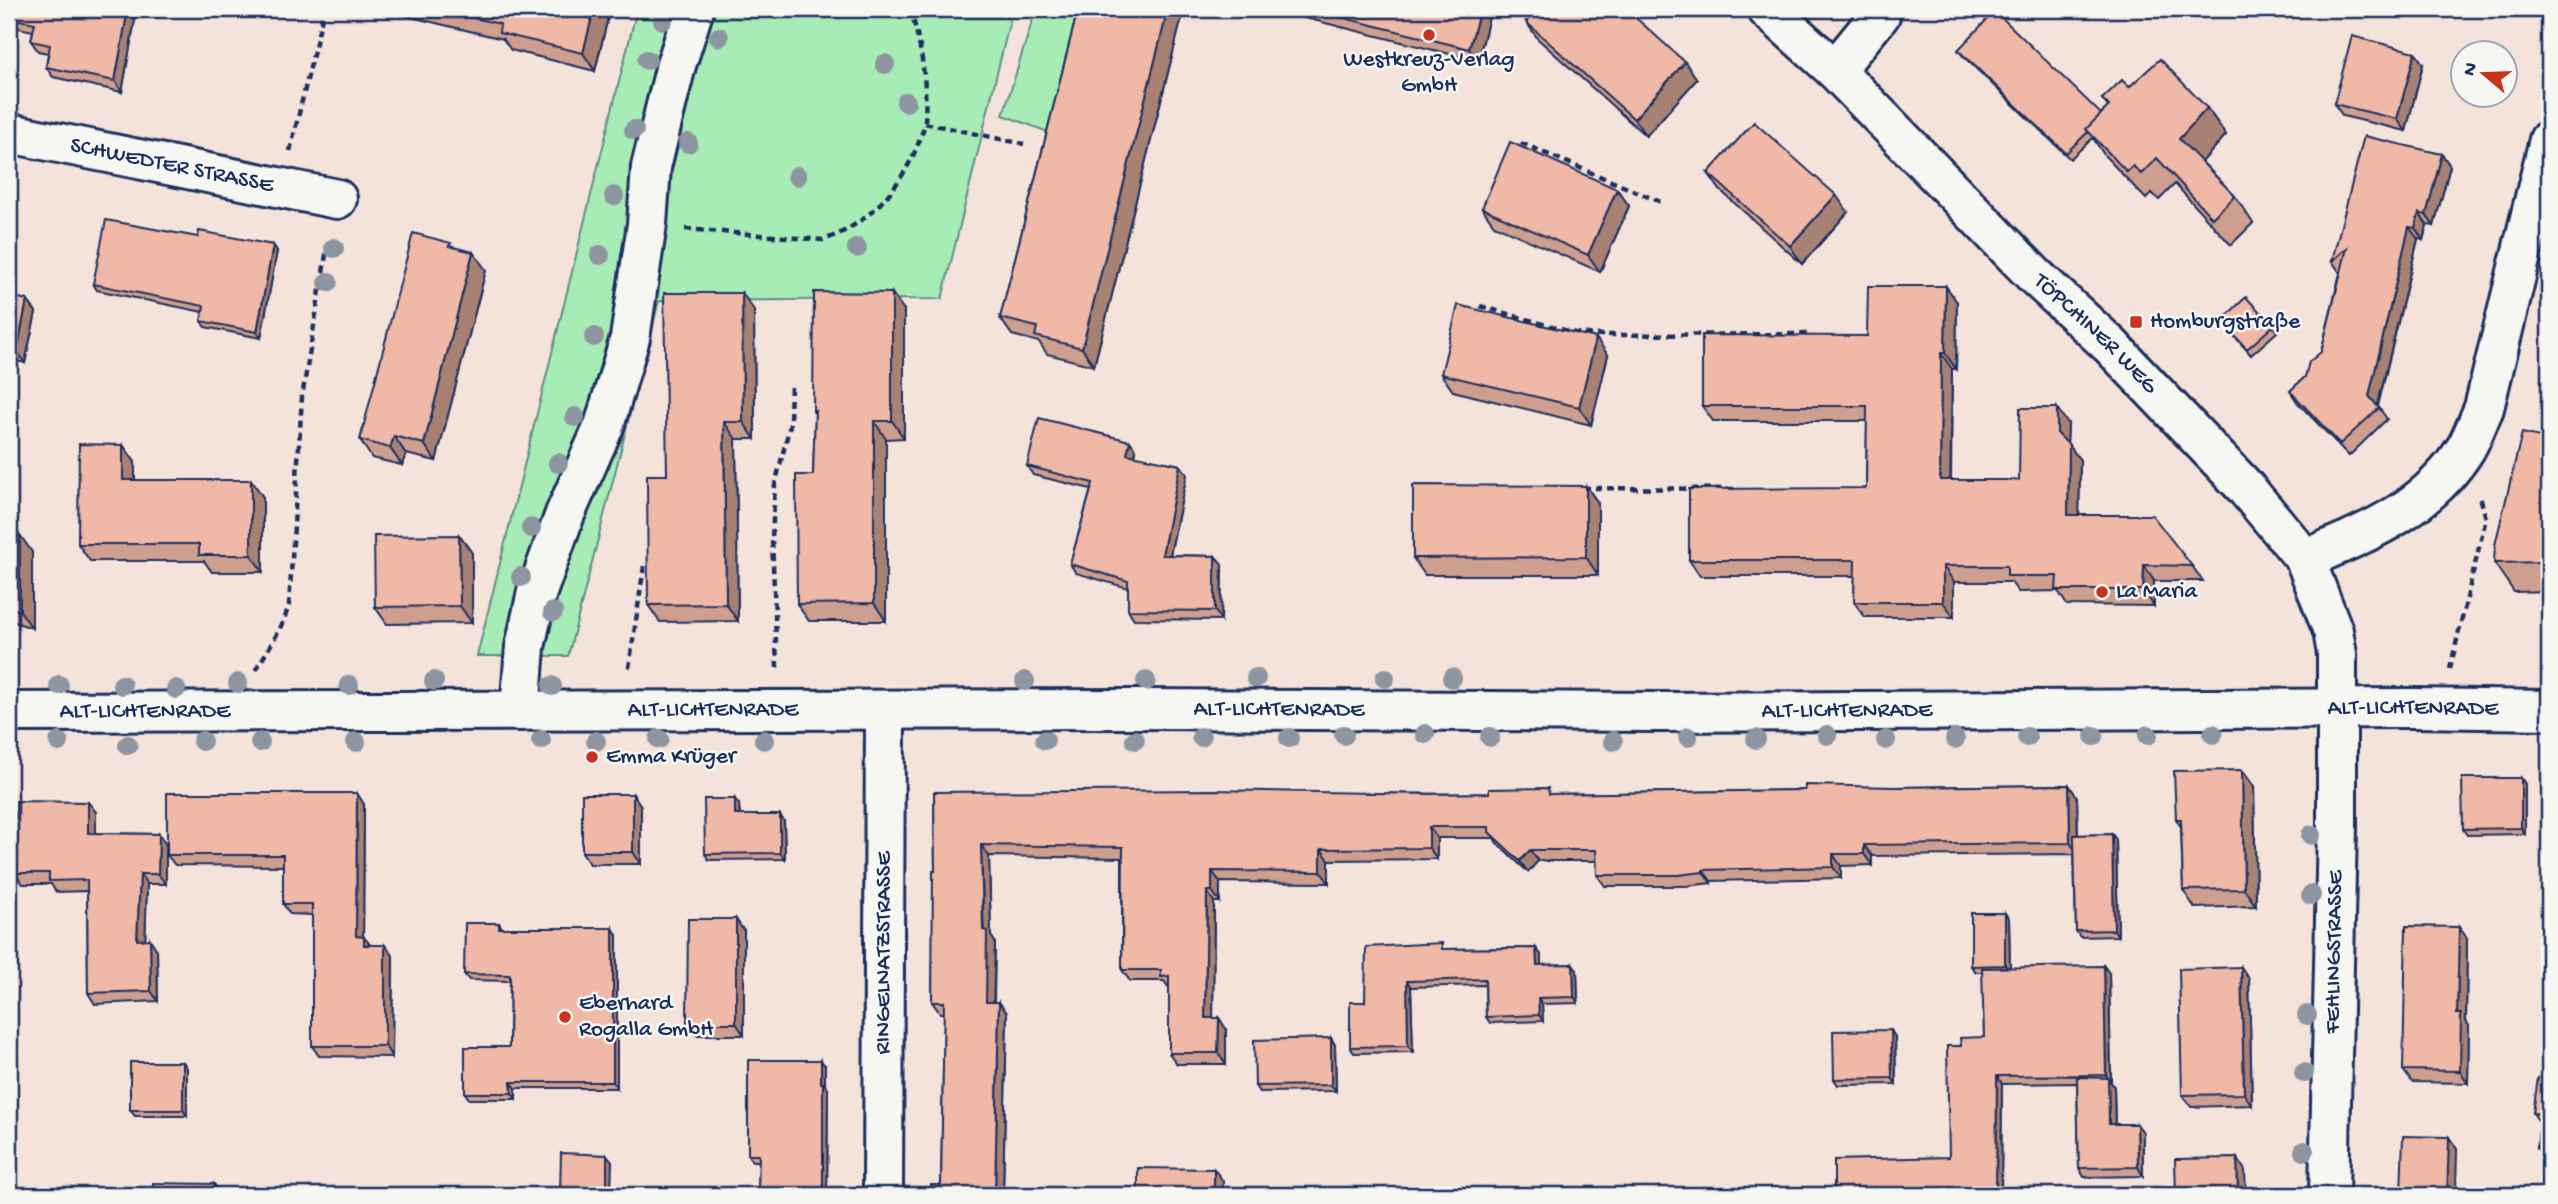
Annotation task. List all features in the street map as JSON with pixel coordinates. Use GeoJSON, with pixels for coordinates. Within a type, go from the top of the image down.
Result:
{"type":"FeatureCollection","features":[{"type":"Feature","properties":{"kind":"street"},"geometry":{"type":"LineString","coordinates":[[520,711],[525,647],[537,592],[565,514],[604,425],[630,338],[647,224],[651,167],[676,65],[694,9]]}},
{"type":"Feature","properties":{"kind":"street","name":"TÖPCHINER WEG"},"geometry":{"type":"LineString","coordinates":[[1767,9],[1835,70],[2035,276],[2120,356],[2244,486],[2305,559],[2333,631],[2337,654],[2338,709]]}},
{"type":"Feature","properties":{"kind":"street"},"geometry":{"type":"LineString","coordinates":[[1835,70],[1882,9]]}},
{"type":"Feature","properties":{"kind":"street","name":"SCHWEDTER STRASSE"},"geometry":{"type":"LineString","coordinates":[[9,133],[337,199]]}},
{"type":"Feature","properties":{"kind":"street"},"geometry":{"type":"LineString","coordinates":[[2305,559],[2364,534],[2415,505],[2443,480],[2467,446],[2484,408],[2549,140]]}},
{"type":"Feature","properties":{"kind":"street","name":"FEHLINGSTRASSE"},"geometry":{"type":"LineString","coordinates":[[2329,1195],[2338,709]]}},
{"type":"Feature","properties":{"kind":"street","name":"RINGELNATZSTRASSE"},"geometry":{"type":"LineString","coordinates":[[883,1195],[885,710]]}},
{"type":"Feature","properties":{"kind":"street","name":"ALT-LICHTENRADE"},"geometry":{"type":"LineString","coordinates":[[9,712],[2549,710]]}},
{"type":"Feature","properties":{"kind":"path"},"geometry":{"type":"LineString","coordinates":[[287,162],[324,9]]}},
{"type":"Feature","properties":{"kind":"path"},"geometry":{"type":"LineString","coordinates":[[647,224],[782,239],[823,240],[862,222],[900,181],[920,142],[925,123],[926,89],[918,35],[910,9]]}},
{"type":"Feature","properties":{"kind":"path"},"geometry":{"type":"LineString","coordinates":[[925,123],[1024,144]]}},
{"type":"Feature","properties":{"kind":"path"},"geometry":{"type":"LineString","coordinates":[[1521,143],[1664,203]]}},
{"type":"Feature","properties":{"kind":"path"},"geometry":{"type":"LineString","coordinates":[[256,670],[280,629],[289,606],[302,397],[321,272],[337,199]]}},
{"type":"Feature","properties":{"kind":"path"},"geometry":{"type":"LineString","coordinates":[[1480,306],[1575,333],[1812,334]]}},
{"type":"Feature","properties":{"kind":"path"},"geometry":{"type":"LineString","coordinates":[[778,668],[772,538],[775,485],[790,425],[790,382]]}},
{"type":"Feature","properties":{"kind":"path"},"geometry":{"type":"LineString","coordinates":[[1579,488],[1751,489]]}},
{"type":"Feature","properties":{"kind":"path"},"geometry":{"type":"LineString","coordinates":[[2449,669],[2486,518],[2478,492]]}},
{"type":"Feature","properties":{"kind":"path"},"geometry":{"type":"LineString","coordinates":[[629,668],[644,566],[654,565]]}},
{"type":"Feature","properties":{"kind":"green space"},"geometry":{"type":"Polygon","coordinates":[[[637,9],[998,9],[1010,20],[942,299],[659,301],[568,656],[477,656],[637,9]]]}},
{"type":"Feature","properties":{"kind":"green space"},"geometry":{"type":"Polygon","coordinates":[[[1036,9],[1081,9],[1048,132],[1003,115],[1036,9]]]}},
{"type":"Feature","properties":{"kind":"building"},"geometry":{"type":"Polygon","coordinates":[[[9,9],[128,9],[115,81],[46,67],[50,45],[31,41],[35,23],[9,18],[9,9]]]}},
{"type":"Feature","properties":{"kind":"building"},"geometry":{"type":"Polygon","coordinates":[[[437,9],[594,9],[583,53],[499,33],[500,24],[437,9]]]}},
{"type":"Feature","properties":{"kind":"building"},"geometry":{"type":"Polygon","coordinates":[[[1078,9],[1168,9],[1082,348],[1035,336],[1037,327],[1000,318],[1078,9]]]}},
{"type":"Feature","properties":{"kind":"building"},"geometry":{"type":"Polygon","coordinates":[[[1308,9],[1480,9],[1469,49],[1308,9]]]}},
{"type":"Feature","properties":{"kind":"building"},"geometry":{"type":"Polygon","coordinates":[[[1538,9],[1626,9],[1685,62],[1634,119],[1526,22],[1538,9]]]}},
{"type":"Feature","properties":{"kind":"building"},"geometry":{"type":"Polygon","coordinates":[[[1995,11],[2101,114],[2086,129],[2088,132],[2066,153],[1958,50],[1995,11]]]}},
{"type":"Feature","properties":{"kind":"building"},"geometry":{"type":"Polygon","coordinates":[[[2352,36],[2415,52],[2397,119],[2334,104],[2352,36]]]}},
{"type":"Feature","properties":{"kind":"building"},"geometry":{"type":"Polygon","coordinates":[[[2160,59],[2207,108],[2179,139],[2235,196],[2212,218],[2157,158],[2141,174],[2133,166],[2127,172],[2086,129],[2109,106],[2102,99],[2122,80],[2129,87],[2160,59]]]}},
{"type":"Feature","properties":{"kind":"building"},"geometry":{"type":"Polygon","coordinates":[[[1754,122],[1836,195],[1790,246],[1708,173],[1754,122]]]}},
{"type":"Feature","properties":{"kind":"building"},"geometry":{"type":"Polygon","coordinates":[[[2364,136],[2442,154],[2426,215],[2419,213],[2415,228],[2409,227],[2369,396],[2379,408],[2340,444],[2290,391],[2305,377],[2309,362],[2321,352],[2347,248],[2332,261],[2364,136]]]}},
{"type":"Feature","properties":{"kind":"building"},"geometry":{"type":"Polygon","coordinates":[[[1510,142],[1617,189],[1588,255],[1482,208],[1510,142]]]}},
{"type":"Feature","properties":{"kind":"building"},"geometry":{"type":"Polygon","coordinates":[[[106,220],[198,237],[199,231],[273,245],[257,332],[201,321],[204,306],[93,284],[106,220]]]}},
{"type":"Feature","properties":{"kind":"building"},"geometry":{"type":"Polygon","coordinates":[[[413,233],[473,252],[424,444],[394,436],[390,448],[360,440],[413,233]]]}},
{"type":"Feature","properties":{"kind":"building"},"geometry":{"type":"Polygon","coordinates":[[[1868,286],[1946,286],[1945,353],[1941,353],[1940,480],[2019,480],[2020,408],[2057,408],[2057,433],[2069,445],[2068,515],[2152,515],[2192,566],[2144,565],[2143,590],[2056,590],[2057,576],[2007,576],[2007,566],[1943,566],[1943,602],[1854,602],[1855,560],[1689,560],[1689,489],[1866,488],[1867,406],[1702,406],[1702,335],[1867,336],[1868,286]]]}},
{"type":"Feature","properties":{"kind":"building"},"geometry":{"type":"Polygon","coordinates":[[[814,292],[892,293],[892,421],[874,421],[874,603],[797,604],[796,475],[813,475],[814,292]]]}},
{"type":"Feature","properties":{"kind":"building"},"geometry":{"type":"Polygon","coordinates":[[[664,293],[742,293],[743,422],[724,422],[726,604],[648,605],[647,475],[667,475],[664,293]]]}},
{"type":"Feature","properties":{"kind":"building"},"geometry":{"type":"Polygon","coordinates":[[[9,296],[27,300],[17,351],[9,349],[9,296]]]}},
{"type":"Feature","properties":{"kind":"building"},"geometry":{"type":"Polygon","coordinates":[[[2246,297],[2273,326],[2247,349],[2221,321],[2246,297]]]}},
{"type":"Feature","properties":{"kind":"building"},"geometry":{"type":"Polygon","coordinates":[[[1458,305],[1596,338],[1579,407],[1441,374],[1458,305]]]}},
{"type":"Feature","properties":{"kind":"building"},"geometry":{"type":"Polygon","coordinates":[[[1039,418],[1130,441],[1127,454],[1180,465],[1162,555],[1215,556],[1215,611],[1128,610],[1128,581],[1070,564],[1093,483],[1027,466],[1039,418]]]}},
{"type":"Feature","properties":{"kind":"building"},"geometry":{"type":"Polygon","coordinates":[[[2522,433],[2549,439],[2549,562],[2494,563],[2495,545],[2522,433]]]}},
{"type":"Feature","properties":{"kind":"building"},"geometry":{"type":"Polygon","coordinates":[[[79,444],[123,445],[123,480],[251,480],[251,555],[199,555],[199,544],[78,544],[79,444]]]}},
{"type":"Feature","properties":{"kind":"building"},"geometry":{"type":"Polygon","coordinates":[[[1413,485],[1586,486],[1586,557],[1413,558],[1413,485]]]}},
{"type":"Feature","properties":{"kind":"building"},"geometry":{"type":"Polygon","coordinates":[[[9,535],[20,535],[20,611],[9,607],[9,535]]]}},
{"type":"Feature","properties":{"kind":"building"},"geometry":{"type":"Polygon","coordinates":[[[459,535],[460,606],[375,607],[374,536],[459,535]]]}},
{"type":"Feature","properties":{"kind":"building"},"geometry":{"type":"Polygon","coordinates":[[[2242,770],[2244,889],[2183,890],[2181,819],[2176,819],[2174,771],[2242,770]]]}},
{"type":"Feature","properties":{"kind":"building"},"geometry":{"type":"Polygon","coordinates":[[[2462,778],[2521,778],[2521,828],[2463,829],[2462,778]]]}},
{"type":"Feature","properties":{"kind":"building"},"geometry":{"type":"Polygon","coordinates":[[[1805,785],[2069,785],[2070,843],[1864,845],[1864,854],[1833,854],[1833,867],[1703,870],[1678,875],[1597,875],[1596,850],[1530,850],[1520,861],[1489,832],[1489,827],[1429,827],[1429,848],[1321,849],[1321,872],[1212,871],[1212,891],[1207,891],[1205,1018],[1219,1018],[1218,1053],[1169,1053],[1169,976],[1161,977],[1161,970],[1122,970],[1123,847],[981,845],[983,930],[987,931],[986,1002],[999,1002],[995,1195],[931,1195],[931,1185],[941,1185],[944,1002],[932,1002],[934,792],[1212,790],[1429,794],[1548,788],[1549,794],[1805,790],[1805,785]]]}},
{"type":"Feature","properties":{"kind":"building"},"geometry":{"type":"Polygon","coordinates":[[[167,793],[357,793],[356,936],[364,937],[364,945],[385,945],[385,1046],[312,1046],[312,904],[283,904],[283,855],[167,855],[167,793]]]}},
{"type":"Feature","properties":{"kind":"building"},"geometry":{"type":"Polygon","coordinates":[[[582,794],[633,794],[633,852],[582,852],[582,794]]]}},
{"type":"Feature","properties":{"kind":"building"},"geometry":{"type":"Polygon","coordinates":[[[704,799],[735,799],[735,815],[780,815],[780,853],[705,854],[704,799]]]}},
{"type":"Feature","properties":{"kind":"building"},"geometry":{"type":"Polygon","coordinates":[[[16,801],[88,802],[88,833],[159,834],[158,874],[140,874],[137,940],[150,939],[151,991],[88,993],[87,880],[49,881],[49,873],[15,873],[16,866],[9,866],[9,819],[16,819],[16,801]]]}},
{"type":"Feature","properties":{"kind":"building"},"geometry":{"type":"Polygon","coordinates":[[[2112,834],[2114,930],[2076,931],[2074,835],[2112,834]]]}},
{"type":"Feature","properties":{"kind":"building"},"geometry":{"type":"Polygon","coordinates":[[[1971,913],[2005,913],[2005,965],[1971,966],[1971,913]]]}},
{"type":"Feature","properties":{"kind":"building"},"geometry":{"type":"Polygon","coordinates":[[[688,919],[736,919],[736,1023],[687,1023],[688,919]]]}},
{"type":"Feature","properties":{"kind":"building","name":"Eberhard Rogalla GmbH"},"geometry":{"type":"Polygon","coordinates":[[[465,923],[499,923],[499,928],[613,928],[613,1082],[511,1082],[512,1093],[465,1093],[465,1047],[509,1047],[510,975],[464,974],[465,923]]]}},
{"type":"Feature","properties":{"kind":"building"},"geometry":{"type":"Polygon","coordinates":[[[2406,926],[2459,927],[2457,1014],[2461,1014],[2460,1071],[2403,1070],[2406,926]]]}},
{"type":"Feature","properties":{"kind":"building"},"geometry":{"type":"Polygon","coordinates":[[[1442,943],[1442,949],[1536,948],[1537,965],[1573,964],[1574,997],[1538,998],[1539,1015],[1486,1017],[1485,979],[1407,981],[1408,1046],[1350,1047],[1350,1002],[1365,1002],[1366,947],[1442,943]]]}},
{"type":"Feature","properties":{"kind":"building"},"geometry":{"type":"Polygon","coordinates":[[[2104,966],[2106,1075],[1997,1076],[1996,1194],[2056,1195],[1834,1195],[1834,1160],[1949,1157],[1947,1046],[1961,1046],[1960,1038],[1984,1037],[1982,968],[2104,966]]]}},
{"type":"Feature","properties":{"kind":"building"},"geometry":{"type":"Polygon","coordinates":[[[2241,967],[2244,1094],[2182,1095],[2179,969],[2241,967]]]}},
{"type":"Feature","properties":{"kind":"building"},"geometry":{"type":"Polygon","coordinates":[[[1891,1030],[1892,1078],[1834,1079],[1833,1031],[1891,1030]]]}},
{"type":"Feature","properties":{"kind":"building"},"geometry":{"type":"Polygon","coordinates":[[[1331,1038],[1331,1085],[1255,1086],[1254,1040],[1331,1038]]]}},
{"type":"Feature","properties":{"kind":"building"},"geometry":{"type":"Polygon","coordinates":[[[748,1060],[821,1060],[823,1195],[758,1195],[759,1155],[748,1155],[748,1060]]]}},
{"type":"Feature","properties":{"kind":"building"},"geometry":{"type":"Polygon","coordinates":[[[130,1062],[183,1062],[183,1110],[130,1110],[130,1062]]]}},
{"type":"Feature","properties":{"kind":"building"},"geometry":{"type":"Polygon","coordinates":[[[2077,1077],[2108,1078],[2109,1124],[2137,1124],[2138,1167],[2079,1168],[2077,1077]]]}},
{"type":"Feature","properties":{"kind":"building"},"geometry":{"type":"Polygon","coordinates":[[[2538,1078],[2549,1080],[2549,1195],[2541,1195],[2547,1149],[2537,1148],[2541,1114],[2533,1113],[2538,1078]]]}},
{"type":"Feature","properties":{"kind":"building"},"geometry":{"type":"Polygon","coordinates":[[[2403,1136],[2449,1137],[2447,1195],[2401,1195],[2403,1136]]]}},
{"type":"Feature","properties":{"kind":"building"},"geometry":{"type":"Polygon","coordinates":[[[561,1153],[607,1155],[607,1195],[560,1195],[561,1153]]]}},
{"type":"Feature","properties":{"kind":"building"},"geometry":{"type":"Polygon","coordinates":[[[2237,1158],[2238,1195],[2176,1195],[2175,1159],[2237,1158]]]}},
{"type":"Feature","properties":{"kind":"building"},"geometry":{"type":"Polygon","coordinates":[[[1138,1168],[1214,1169],[1214,1195],[1138,1195],[1138,1168]]]}},
{"type":"Feature","properties":{"kind":"building"},"geometry":{"type":"Polygon","coordinates":[[[153,1183],[214,1184],[213,1195],[153,1195],[153,1183]]]}},
{"type":"Feature","properties":{"kind":"building"},"geometry":{"type":"Polygon","coordinates":[[[13,1188],[63,1189],[63,1195],[12,1195],[13,1188]]]}},
{"type":"Feature","properties":{"kind":"place","name":"Westkreuz-Verlag GmbH"},"geometry":{"type":"Point","coordinates":[1429,35]}},
{"type":"Feature","properties":{"kind":"place","name":"Homburgstraße"},"geometry":{"type":"Point","coordinates":[2136,322]}},
{"type":"Feature","properties":{"kind":"place","name":"La Maria"},"geometry":{"type":"Point","coordinates":[2102,592]}},
{"type":"Feature","properties":{"kind":"place","name":"Emma Krüger"},"geometry":{"type":"Point","coordinates":[592,757]}},
{"type":"Feature","properties":{"kind":"place","name":"Eberhard Rogalla GmbH"},"geometry":{"type":"Point","coordinates":[565,1017]}}]}
